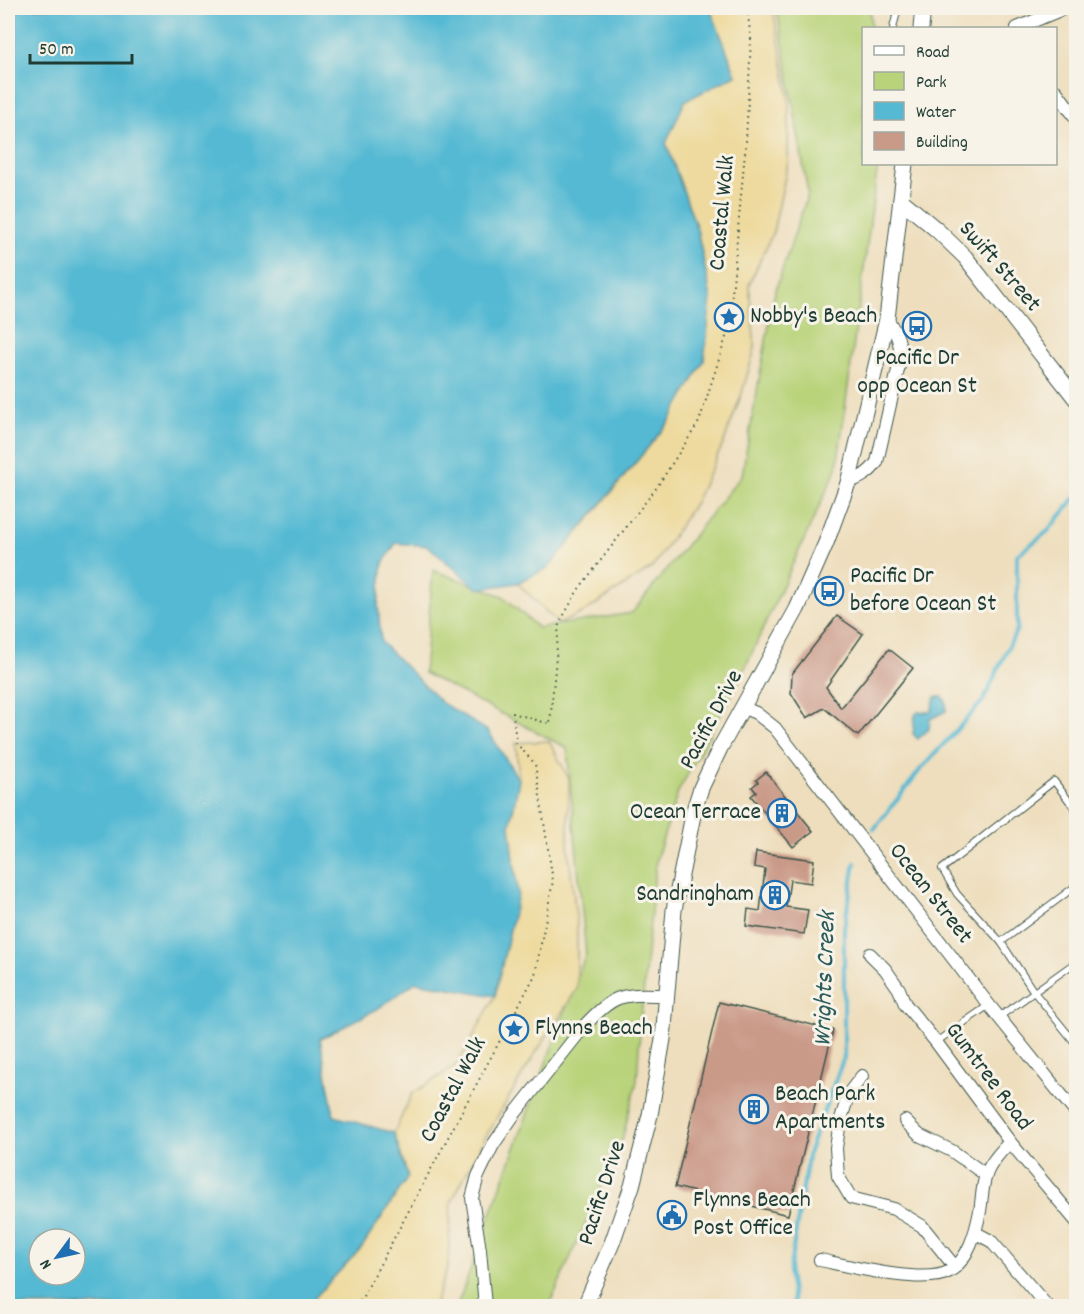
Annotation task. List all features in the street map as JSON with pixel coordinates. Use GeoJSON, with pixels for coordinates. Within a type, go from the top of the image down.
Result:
{"type":"FeatureCollection","features":[{"type":"Feature","properties":{"kind":"street"},"geometry":{"type":"LineString","coordinates":[[921,27],[923,8]]}},
{"type":"Feature","properties":{"kind":"street"},"geometry":{"type":"LineString","coordinates":[[1019,27],[1065,8]]}},
{"type":"Feature","properties":{"kind":"street"},"geometry":{"type":"LineString","coordinates":[[1057,92],[1077,118]]}},
{"type":"Feature","properties":{"kind":"street","name":"Pacific Drive"},"geometry":{"type":"LineString","coordinates":[[585,1306],[612,1243],[632,1186],[648,1125],[663,1039],[674,910],[694,810],[701,788],[720,748],[797,609],[826,543],[848,483],[887,319],[905,165]]}},
{"type":"Feature","properties":{"kind":"street","name":"Swift Street"},"geometry":{"type":"LineString","coordinates":[[901,200],[966,258],[1077,399]]}},
{"type":"Feature","properties":{"kind":"street"},"geometry":{"type":"LineString","coordinates":[[848,483],[871,472],[877,462],[900,361],[901,346],[898,335],[887,319]]}},
{"type":"Feature","properties":{"kind":"street","name":"Ocean Street"},"geometry":{"type":"LineString","coordinates":[[744,708],[756,713],[775,728],[989,1005],[1077,1113]]}},
{"type":"Feature","properties":{"kind":"street","name":"Gumtree Road"},"geometry":{"type":"LineString","coordinates":[[870,954],[885,969],[899,988],[905,1004],[1010,1142],[1077,1221]]}},
{"type":"Feature","properties":{"kind":"street"},"geometry":{"type":"LineString","coordinates":[[485,1306],[472,1198],[478,1176],[493,1145],[586,1023],[604,1006],[618,997],[627,995],[666,995]]}},
{"type":"Feature","properties":{"kind":"street"},"geometry":{"type":"LineString","coordinates":[[862,1076],[849,1093],[840,1122],[836,1148],[838,1176],[851,1198],[894,1209],[922,1226],[955,1267]]}},
{"type":"Feature","properties":{"kind":"street"},"geometry":{"type":"LineString","coordinates":[[904,1121],[919,1135],[951,1151],[986,1175]]}},
{"type":"Feature","properties":{"kind":"street"},"geometry":{"type":"LineString","coordinates":[[820,1260],[915,1277],[948,1272],[955,1267],[970,1246],[976,1233],[986,1175],[1001,1151],[1010,1142]]}},
{"type":"Feature","properties":{"kind":"street"},"geometry":{"type":"LineString","coordinates":[[976,1233],[991,1241],[1047,1306]]}},
{"type":"Feature","properties":{"kind":"lane"},"geometry":{"type":"LineString","coordinates":[[893,27],[898,8]]}},
{"type":"Feature","properties":{"kind":"lane"},"geometry":{"type":"LineString","coordinates":[[1077,810],[1054,782],[942,869],[957,894],[1001,942],[1034,992],[1077,1044]]}},
{"type":"Feature","properties":{"kind":"lane"},"geometry":{"type":"LineString","coordinates":[[1001,942],[1073,888]]}},
{"type":"Feature","properties":{"kind":"lane"},"geometry":{"type":"LineString","coordinates":[[999,1017],[1077,962]]}},
{"type":"Feature","properties":{"kind":"lane"},"geometry":{"type":"LineString","coordinates":[[936,1042],[989,1005]]}},
{"type":"Feature","properties":{"kind":"path","name":"Coastal Walk"},"geometry":{"type":"LineString","coordinates":[[356,1306],[362,1300],[535,975],[553,881],[535,764],[516,743],[513,713],[550,724],[559,624],[578,590],[657,487],[699,422],[729,328],[746,141],[751,39],[747,8]]}},
{"type":"Feature","properties":{"kind":"green space"},"geometry":{"type":"Polygon","coordinates":[[[777,8],[870,8],[871,27],[862,27],[862,165],[878,165],[837,468],[739,681],[678,792],[656,860],[637,1081],[622,1140],[549,1306],[457,1306],[586,954],[567,748],[424,673],[433,570],[503,596],[538,628],[632,613],[742,475],[775,291],[808,194],[777,8]]]}},
{"type":"Feature","properties":{"kind":"sand","name":"Nobby's Beach"},"geometry":{"type":"Polygon","coordinates":[[[710,8],[773,8],[789,98],[788,163],[773,232],[749,285],[755,348],[742,393],[723,444],[694,504],[653,567],[584,612],[559,624],[517,583],[548,568],[597,510],[669,422],[704,361],[709,286],[697,229],[666,143],[685,101],[736,75],[710,8]]]}},
{"type":"Feature","properties":{"kind":"sand","name":"Flynns Beach"},"geometry":{"type":"Polygon","coordinates":[[[549,741],[569,779],[568,846],[577,925],[577,989],[483,1141],[451,1203],[448,1266],[434,1306],[307,1306],[362,1247],[408,1177],[394,1133],[412,1094],[458,1064],[495,996],[518,894],[510,825],[519,780],[516,743],[549,741]]]}},
{"type":"Feature","properties":{"kind":"water"},"geometry":{"type":"Polygon","coordinates":[[[8,8],[710,8],[736,75],[685,101],[666,143],[697,229],[711,298],[704,361],[669,422],[548,568],[517,583],[478,589],[428,546],[396,543],[383,563],[378,604],[381,642],[442,703],[488,731],[519,780],[510,826],[518,894],[495,996],[416,982],[377,1009],[320,1039],[334,1116],[394,1133],[408,1177],[362,1247],[307,1306],[8,1306],[8,8]]]}},
{"type":"Feature","properties":{"kind":"water"},"geometry":{"type":"Polygon","coordinates":[[[935,697],[943,697],[946,702],[946,711],[930,719],[929,729],[918,739],[913,734],[915,715],[918,712],[931,712],[935,697]]]}},
{"type":"Feature","properties":{"kind":"building"},"geometry":{"type":"Polygon","coordinates":[[[837,616],[863,634],[826,687],[841,708],[889,649],[913,668],[858,736],[824,708],[807,718],[791,693],[792,674],[837,616]]]}},
{"type":"Feature","properties":{"kind":"building","name":"Ocean Terrace"},"geometry":{"type":"Polygon","coordinates":[[[766,772],[813,831],[793,847],[751,796],[756,792],[752,787],[758,782],[756,780],[766,772]]]}},
{"type":"Feature","properties":{"kind":"building","name":"Sandringham"},"geometry":{"type":"Polygon","coordinates":[[[756,852],[814,860],[811,883],[790,880],[786,907],[808,910],[804,934],[746,926],[748,909],[760,911],[765,869],[754,867],[756,852]]]}},
{"type":"Feature","properties":{"kind":"building","name":"Beach Park Apartments"},"geometry":{"type":"Polygon","coordinates":[[[719,1002],[833,1030],[788,1215],[675,1187],[719,1002]]]}},
{"type":"Feature","properties":{"kind":"waterway","name":"Wrights Creek"},"geometry":{"type":"LineString","coordinates":[[874,829],[920,770],[983,701],[1017,629],[1017,555],[1047,532],[1076,497]]}},
{"type":"Feature","properties":{"kind":"waterway","name":"Wrights Creek"},"geometry":{"type":"LineString","coordinates":[[794,1306],[789,1273],[809,1151],[844,1057],[844,928],[855,863]]}},
{"type":"Feature","properties":{"kind":"place","name":"Nobby's Beach"},"geometry":{"type":"Point","coordinates":[729,317]}},
{"type":"Feature","properties":{"kind":"place","name":"Pacific Dr opp Ocean St"},"geometry":{"type":"Point","coordinates":[917,326]}},
{"type":"Feature","properties":{"kind":"place","name":"Pacific Dr before Ocean St"},"geometry":{"type":"Point","coordinates":[829,591]}},
{"type":"Feature","properties":{"kind":"place","name":"Ocean Terrace"},"geometry":{"type":"Point","coordinates":[782,813]}},
{"type":"Feature","properties":{"kind":"place","name":"Sandringham"},"geometry":{"type":"Point","coordinates":[775,895]}},
{"type":"Feature","properties":{"kind":"place","name":"Flynns Beach"},"geometry":{"type":"Point","coordinates":[514,1029]}},
{"type":"Feature","properties":{"kind":"place","name":"Beach Park Apartments"},"geometry":{"type":"Point","coordinates":[754,1109]}},
{"type":"Feature","properties":{"kind":"place","name":"Flynns Beach Post Office"},"geometry":{"type":"Point","coordinates":[672,1215]}}]}
